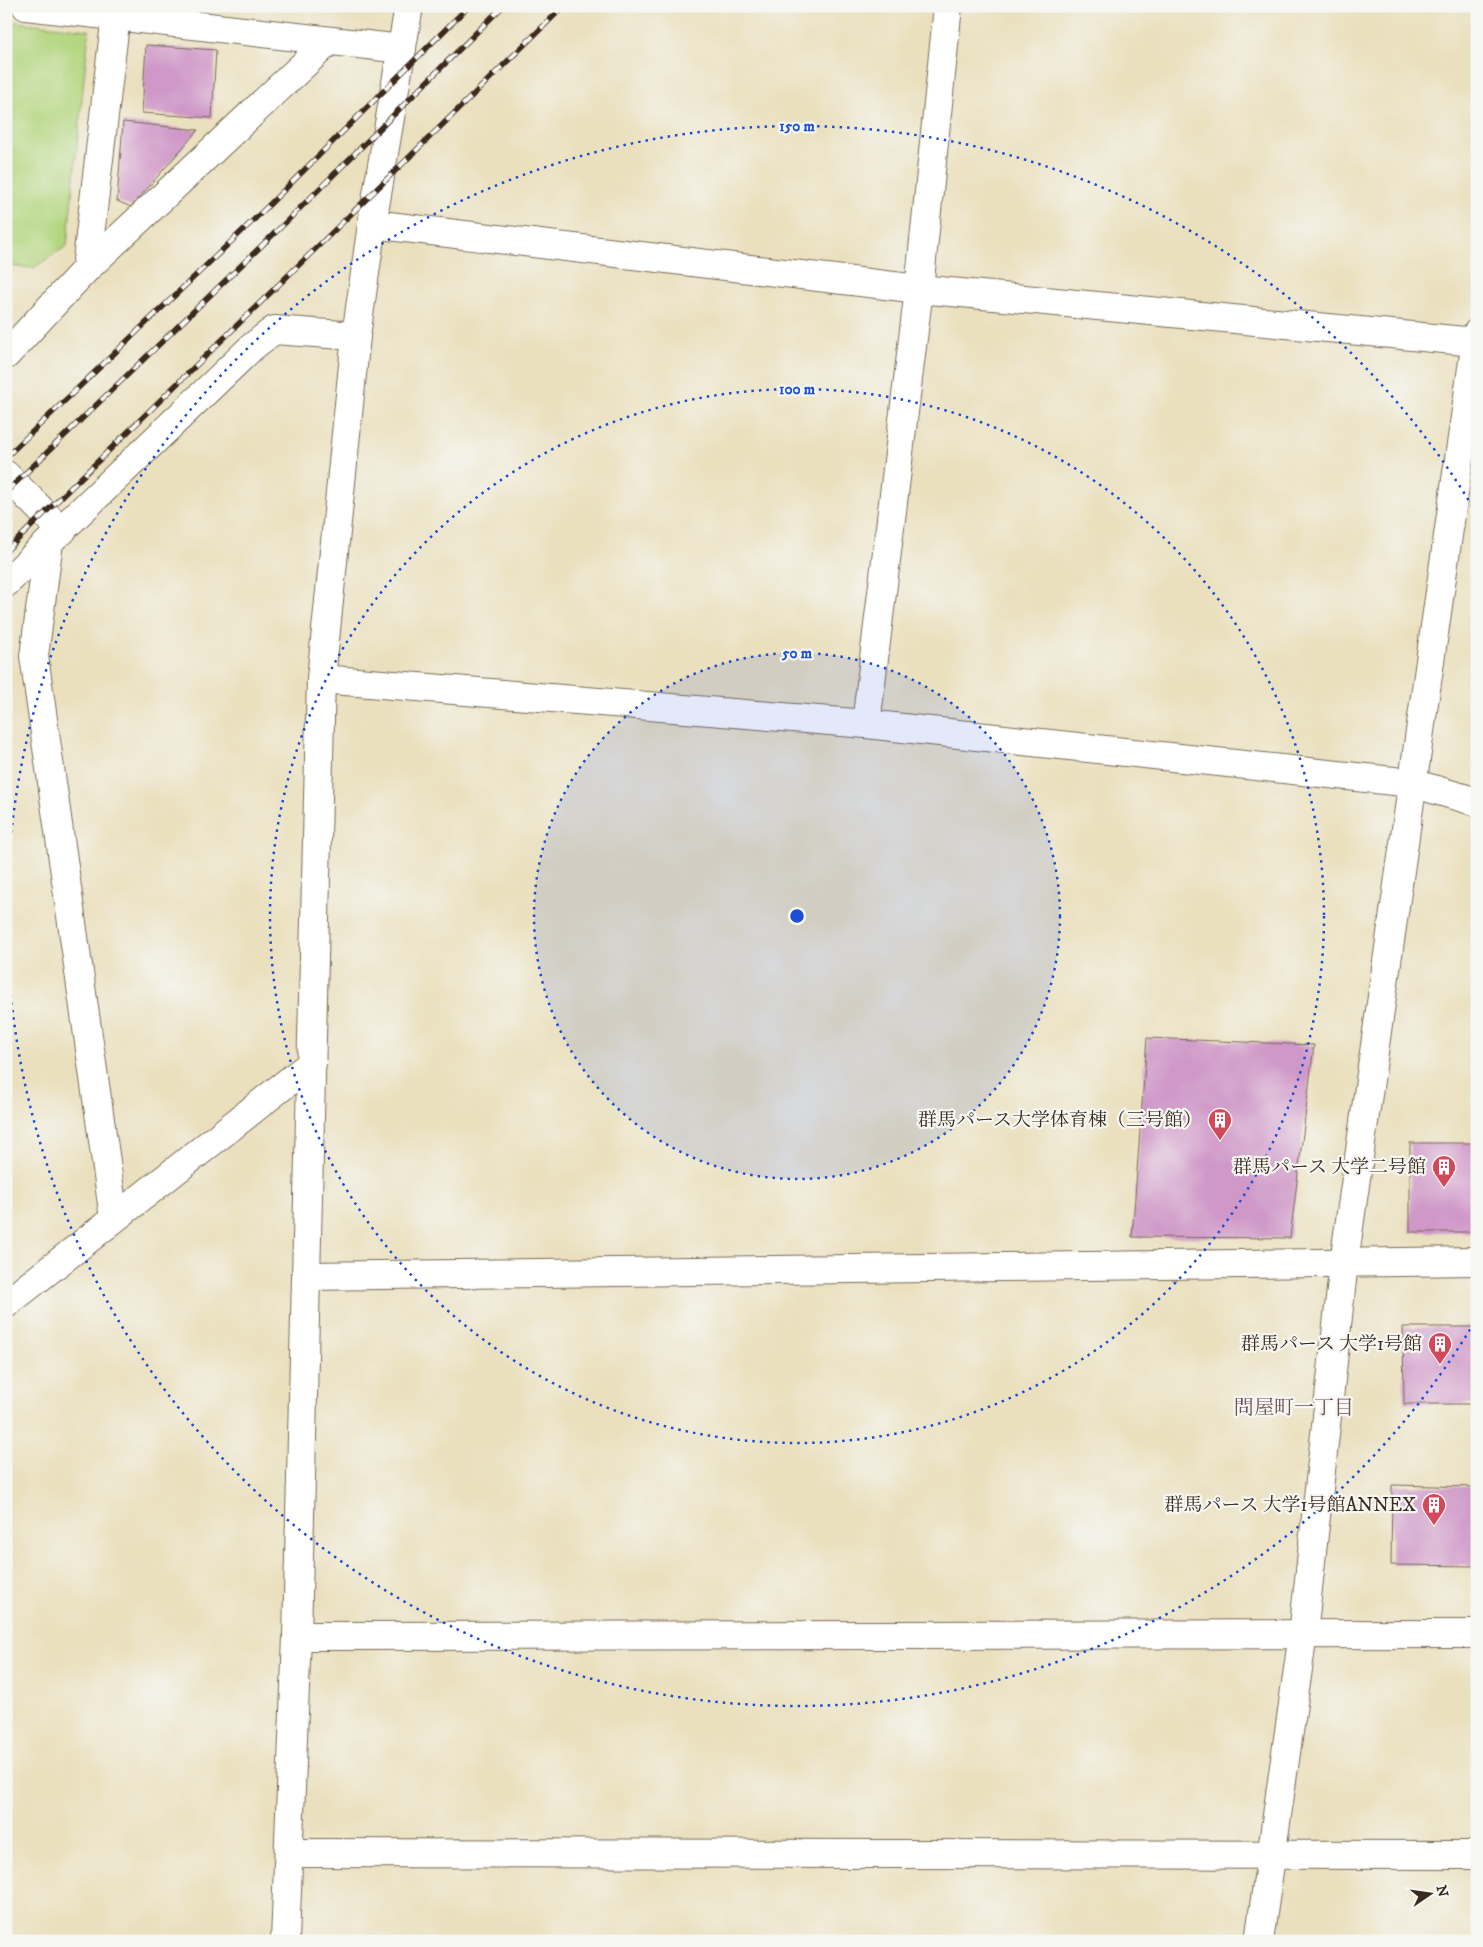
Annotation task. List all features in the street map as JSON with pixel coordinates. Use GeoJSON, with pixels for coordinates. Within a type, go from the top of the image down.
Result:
{"type":"FeatureCollection","features":[{"type":"Feature","properties":{"kind":"street"},"geometry":{"type":"LineString","coordinates":[[26,6],[116,11],[329,41],[402,49]]}},
{"type":"Feature","properties":{"kind":"street"},"geometry":{"type":"LineString","coordinates":[[285,1941],[290,1853],[297,1636],[321,679],[356,336],[372,224],[409,6]]}},
{"type":"Feature","properties":{"kind":"street"},"geometry":{"type":"LineString","coordinates":[[866,724],[919,289],[948,6]]}},
{"type":"Feature","properties":{"kind":"street"},"geometry":{"type":"LineString","coordinates":[[86,269],[116,11]]}},
{"type":"Feature","properties":{"kind":"street"},"geometry":{"type":"LineString","coordinates":[[6,355],[86,269],[329,41]]}},
{"type":"Feature","properties":{"kind":"street"},"geometry":{"type":"LineString","coordinates":[[372,224],[919,289],[1476,338],[1344,1262],[1303,1634],[1260,1941]]}},
{"type":"Feature","properties":{"kind":"street"},"geometry":{"type":"LineString","coordinates":[[6,583],[252,347],[274,330],[356,336]]}},
{"type":"Feature","properties":{"kind":"street"},"geometry":{"type":"LineString","coordinates":[[6,475],[56,537],[34,656],[114,1218]]}},
{"type":"Feature","properties":{"kind":"street"},"geometry":{"type":"LineString","coordinates":[[321,679],[866,724],[1412,783],[1477,802]]}},
{"type":"Feature","properties":{"kind":"street"},"geometry":{"type":"LineString","coordinates":[[6,1304],[312,1063]]}},
{"type":"Feature","properties":{"kind":"street"},"geometry":{"type":"LineString","coordinates":[[306,1276],[1477,1261]]}},
{"type":"Feature","properties":{"kind":"street"},"geometry":{"type":"LineString","coordinates":[[297,1636],[1477,1634]]}},
{"type":"Feature","properties":{"kind":"street"},"geometry":{"type":"LineString","coordinates":[[290,1853],[1272,1853],[1477,1855]]}},
{"type":"Feature","properties":{"kind":"green space"},"geometry":{"type":"Polygon","coordinates":[[[6,21],[89,30],[67,246],[33,268],[6,266],[6,21]]]}},
{"type":"Feature","properties":{"kind":"building"},"geometry":{"type":"Polygon","coordinates":[[[146,45],[216,50],[212,118],[142,113],[146,45]]]}},
{"type":"Feature","properties":{"kind":"building"},"geometry":{"type":"Polygon","coordinates":[[[123,122],[198,130],[131,207],[117,201],[123,122]]]}},
{"type":"Feature","properties":{"kind":"building","name":"群馬パース大学体育棟（三号館）"},"geometry":{"type":"Polygon","coordinates":[[[1147,1038],[1314,1045],[1290,1238],[1132,1237],[1147,1038]]]}},
{"type":"Feature","properties":{"kind":"building","name":"群馬パース 大学二号館"},"geometry":{"type":"Polygon","coordinates":[[[1410,1143],[1477,1143],[1477,1232],[1410,1232],[1410,1143]]]}},
{"type":"Feature","properties":{"kind":"building","name":"群馬パース 大学1号館"},"geometry":{"type":"Polygon","coordinates":[[[1403,1327],[1477,1327],[1477,1404],[1404,1404],[1403,1327]]]}},
{"type":"Feature","properties":{"kind":"building","name":"群馬パース 大学1号館ANNEX"},"geometry":{"type":"Polygon","coordinates":[[[1392,1485],[1477,1487],[1477,1566],[1391,1565],[1392,1485]]]}},
{"type":"Feature","properties":{"kind":"railway"},"geometry":{"type":"LineString","coordinates":[[6,457],[262,212],[469,6]]}},
{"type":"Feature","properties":{"kind":"railway"},"geometry":{"type":"LineString","coordinates":[[6,492],[282,226],[503,6]]}},
{"type":"Feature","properties":{"kind":"railway"},"geometry":{"type":"LineString","coordinates":[[6,551],[564,6]]}},
{"type":"Feature","properties":{"kind":"place","name":"群馬パース大学体育棟（三号館）"},"geometry":{"type":"Point","coordinates":[1220,1141]}},
{"type":"Feature","properties":{"kind":"place","name":"群馬パース 大学二号館"},"geometry":{"type":"Point","coordinates":[1444,1188]}},
{"type":"Feature","properties":{"kind":"place","name":"群馬パース 大学1号館"},"geometry":{"type":"Point","coordinates":[1440,1365]}},
{"type":"Feature","properties":{"kind":"place","name":"群馬パース 大学1号館ANNEX"},"geometry":{"type":"Point","coordinates":[1434,1526]}},
{"type":"Feature","properties":{"kind":"district","name":"問屋町一丁目"},"geometry":{"type":"Point","coordinates":[1294,1408]}}]}
